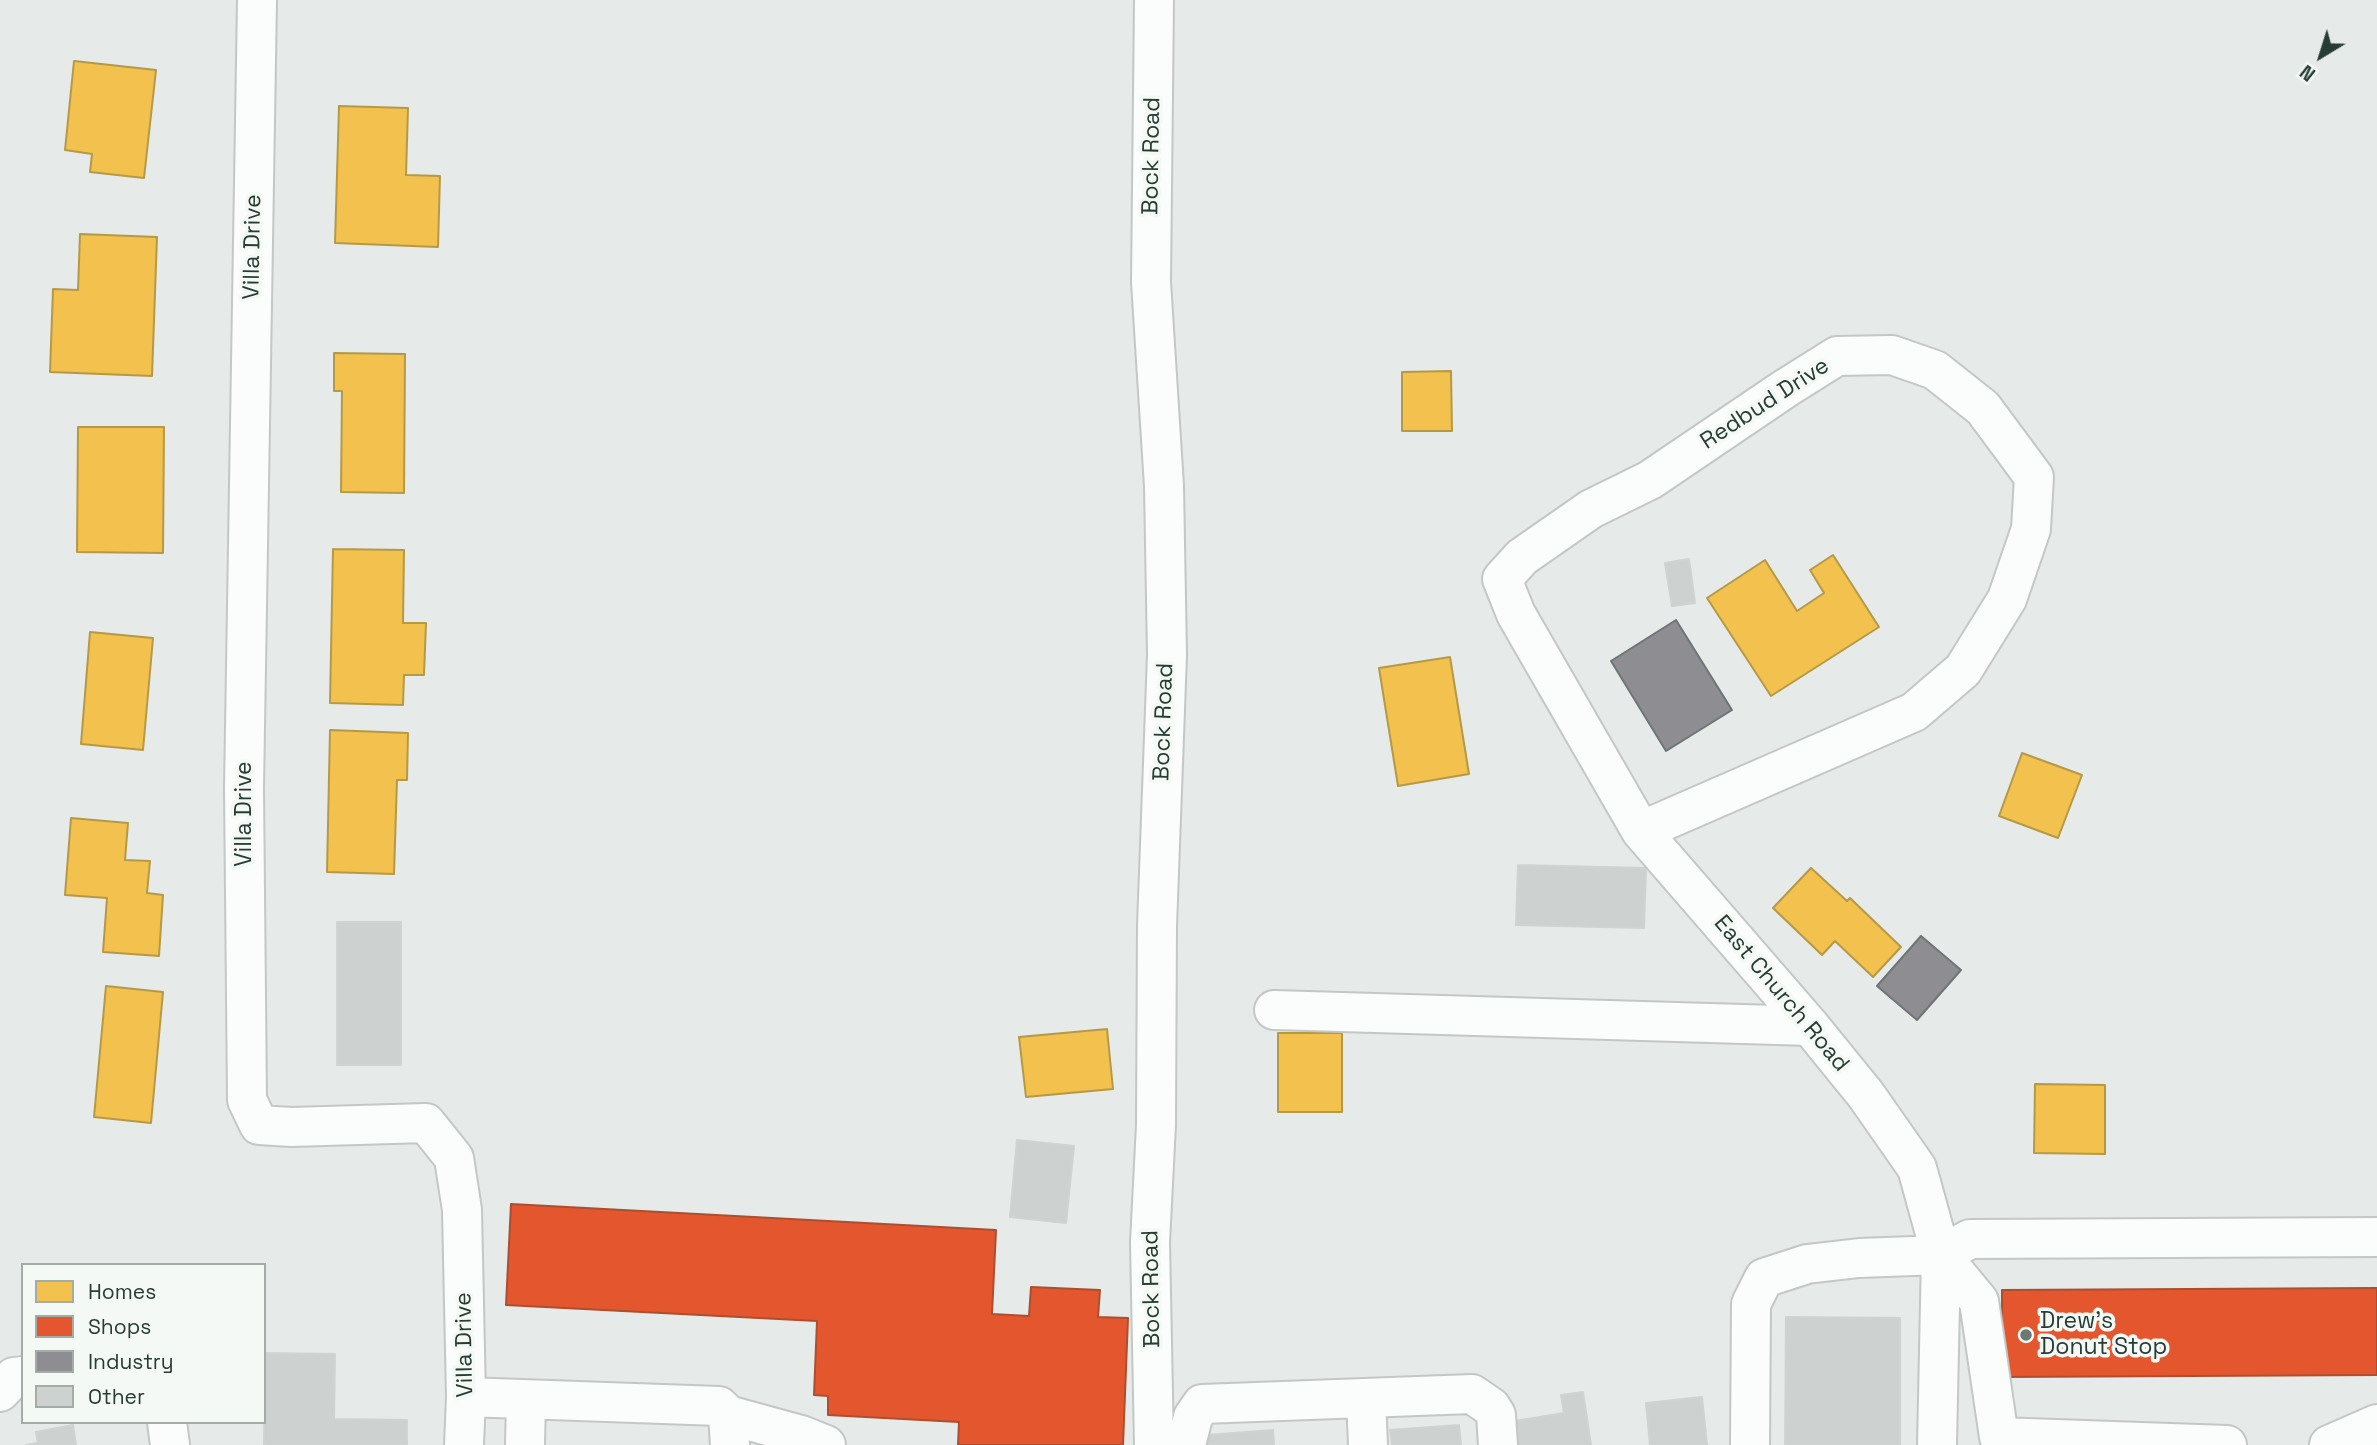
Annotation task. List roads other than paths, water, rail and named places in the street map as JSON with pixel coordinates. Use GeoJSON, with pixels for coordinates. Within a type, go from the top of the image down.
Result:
{"type":"FeatureCollection","features":[{"type":"Feature","properties":{"kind":"street","name":"Villa Drive"},"geometry":{"type":"LineString","coordinates":[[257,0],[244,788],[247,1100],[259,1125],[291,1127],[426,1123],[454,1158],[462,1210],[466,1397],[464,1445]]}},
{"type":"Feature","properties":{"kind":"street","name":"Bock Road"},"geometry":{"type":"LineString","coordinates":[[1154,0],[1151,282],[1164,485],[1167,655],[1157,926],[1156,1125],[1150,1242],[1154,1445]]}},
{"type":"Feature","properties":{"kind":"street","name":"Redbud Drive"},"geometry":{"type":"LineString","coordinates":[[1502,579],[1522,557],[1591,509],[1650,480],[1837,356],[1892,355],[1935,370],[1983,408],[2034,477],[2031,529],[2007,599],[1963,670],[1914,712],[1641,831]]}},
{"type":"Feature","properties":{"kind":"street","name":"East Church Road"},"geometry":{"type":"LineString","coordinates":[[1502,579],[1516,614],[1641,831],[1810,1026],[1866,1096],[1917,1168],[1941,1255],[1937,1445]]}},
{"type":"Feature","properties":{"kind":"street"},"geometry":{"type":"LineString","coordinates":[[1274,1010],[1810,1026]]}},
{"type":"Feature","properties":{"kind":"street"},"geometry":{"type":"LineString","coordinates":[[1750,1445],[1751,1304],[1764,1278],[1807,1264],[1859,1258],[1941,1255],[1970,1239],[2377,1237]]}},
{"type":"Feature","properties":{"kind":"street"},"geometry":{"type":"LineString","coordinates":[[1941,1255],[1979,1301],[1999,1437],[2227,1445]]}},
{"type":"Feature","properties":{"kind":"street"},"geometry":{"type":"LineString","coordinates":[[0,1392],[14,1377],[21,1376]]}},
{"type":"Feature","properties":{"kind":"street"},"geometry":{"type":"LineString","coordinates":[[1186,1445],[1193,1417],[1202,1404],[1472,1394],[1491,1407],[1496,1415],[1499,1445]]}},
{"type":"Feature","properties":{"kind":"street"},"geometry":{"type":"LineString","coordinates":[[466,1397],[719,1406],[729,1430],[801,1435],[826,1445]]}},
{"type":"Feature","properties":{"kind":"street"},"geometry":{"type":"LineString","coordinates":[[1366,1398],[1368,1445]]}},
{"type":"Feature","properties":{"kind":"street"},"geometry":{"type":"LineString","coordinates":[[526,1400],[526,1445]]}},
{"type":"Feature","properties":{"kind":"street"},"geometry":{"type":"LineString","coordinates":[[167,1424],[170,1445]]}},
{"type":"Feature","properties":{"kind":"street"},"geometry":{"type":"LineString","coordinates":[[2329,1445],[2377,1424]]}},
{"type":"Feature","properties":{"kind":"place","name":"Drew's Donut Stop"},"geometry":{"type":"Point","coordinates":[2026,1335]}}]}
